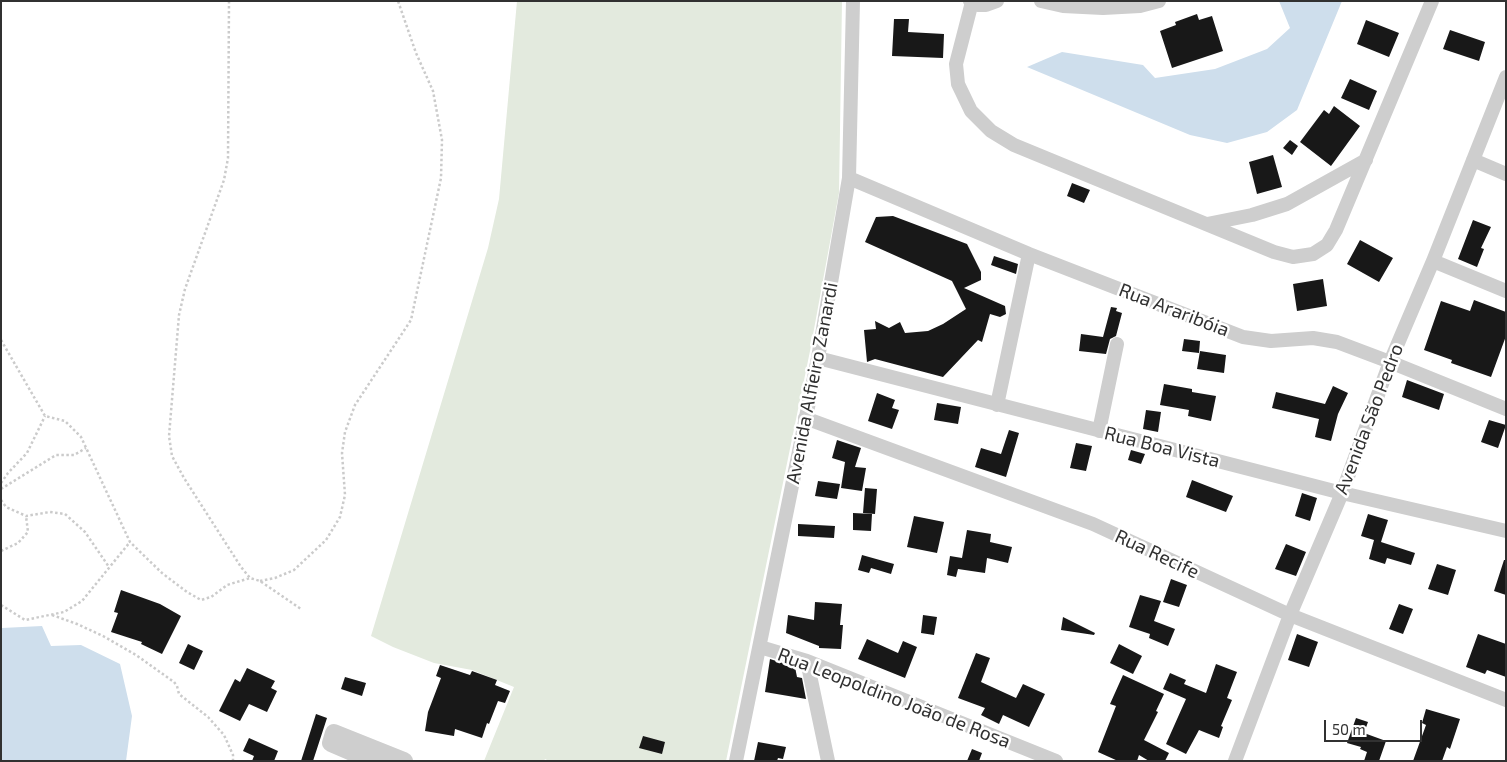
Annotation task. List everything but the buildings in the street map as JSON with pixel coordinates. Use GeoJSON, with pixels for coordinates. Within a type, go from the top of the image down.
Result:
{"type":"FeatureCollection","features":[{"type":"Feature","properties":{"kind":"street","name":"Avenida Alfieiro Zanardi"},"geometry":{"type":"LineString","coordinates":[[736,761],[818,358],[849,178],[853,1]]}},
{"type":"Feature","properties":{"kind":"street"},"geometry":{"type":"LineString","coordinates":[[997,1],[986,5],[971,2],[956,64],[958,84],[971,111],[991,131],[1014,145],[1274,252],[1293,257],[1312,254],[1327,245],[1336,230],[1432,1]]}},
{"type":"Feature","properties":{"kind":"street"},"geometry":{"type":"LineString","coordinates":[[1041,1],[1064,6],[1103,8],[1140,6],[1159,1]]}},
{"type":"Feature","properties":{"kind":"street","name":"Avenida São Pedro"},"geometry":{"type":"LineString","coordinates":[[1235,761],[1290,615],[1342,492],[1390,362],[1433,261],[1506,77]]}},
{"type":"Feature","properties":{"kind":"street"},"geometry":{"type":"LineString","coordinates":[[1207,224],[1252,215],[1288,204],[1366,160]]}},
{"type":"Feature","properties":{"kind":"street"},"geometry":{"type":"LineString","coordinates":[[1473,160],[1506,174]]}},
{"type":"Feature","properties":{"kind":"street","name":"Rua Araribóia"},"geometry":{"type":"LineString","coordinates":[[849,178],[1028,254],[1243,337],[1271,341],[1313,338],[1336,342],[1506,409]]}},
{"type":"Feature","properties":{"kind":"street"},"geometry":{"type":"LineString","coordinates":[[997,405],[1028,254]]}},
{"type":"Feature","properties":{"kind":"street"},"geometry":{"type":"LineString","coordinates":[[1433,261],[1506,291]]}},
{"type":"Feature","properties":{"kind":"street"},"geometry":{"type":"LineString","coordinates":[[1099,431],[1117,344]]}},
{"type":"Feature","properties":{"kind":"street","name":"Rua Boa Vista"},"geometry":{"type":"LineString","coordinates":[[818,358],[1099,431],[1506,531]]}},
{"type":"Feature","properties":{"kind":"street","name":"Rua Recife"},"geometry":{"type":"LineString","coordinates":[[805,418],[1092,524],[1290,615],[1506,700]]}},
{"type":"Feature","properties":{"kind":"street","name":"Rua Leopoldino João de Rosa"},"geometry":{"type":"LineString","coordinates":[[760,647],[807,662],[1056,761]]}},
{"type":"Feature","properties":{"kind":"street"},"geometry":{"type":"LineString","coordinates":[[807,662],[828,761]]}},
{"type":"Feature","properties":{"kind":"street"},"geometry":{"type":"LineString","coordinates":[[373,761],[332,738],[404,761]]}},
{"type":"Feature","properties":{"kind":"path"},"geometry":{"type":"LineString","coordinates":[[229,1],[228,158],[224,180],[185,289],[179,315],[169,436],[172,456],[184,478],[250,578]]}},
{"type":"Feature","properties":{"kind":"path"},"geometry":{"type":"LineString","coordinates":[[260,581],[275,578],[294,570],[326,540],[340,518],[345,495],[342,453],[345,432],[356,405],[411,320],[441,178],[442,140],[432,91],[416,53],[398,1]]}},
{"type":"Feature","properties":{"kind":"path"},"geometry":{"type":"LineString","coordinates":[[1,340],[45,416],[64,421],[80,437],[130,542],[162,573],[201,600],[211,598],[227,585],[250,578],[260,581],[301,609]]}},
{"type":"Feature","properties":{"kind":"path"},"geometry":{"type":"LineString","coordinates":[[1,483],[27,453],[45,416]]}},
{"type":"Feature","properties":{"kind":"path"},"geometry":{"type":"LineString","coordinates":[[1,489],[56,455],[74,455],[86,448]]}},
{"type":"Feature","properties":{"kind":"path"},"geometry":{"type":"LineString","coordinates":[[1,500],[6,507],[26,516],[50,512],[65,514],[85,532],[108,567]]}},
{"type":"Feature","properties":{"kind":"path"},"geometry":{"type":"LineString","coordinates":[[1,551],[18,543],[28,532],[26,516]]}},
{"type":"Feature","properties":{"kind":"path"},"geometry":{"type":"LineString","coordinates":[[1,606],[25,620],[52,616],[64,612],[82,601],[130,542]]}},
{"type":"Feature","properties":{"kind":"path"},"geometry":{"type":"LineString","coordinates":[[52,616],[77,624],[103,636],[136,655],[174,682],[179,694],[208,717],[224,735],[234,754],[233,761]]}},
{"type":"Feature","properties":{"kind":"shaded area"},"geometry":{"type":"Polygon","coordinates":[[[517,1],[842,1],[839,193],[810,351],[726,761],[549,761],[545,759],[544,761],[484,761],[514,687],[472,670],[434,663],[371,636],[488,248],[499,199],[517,1]]]}},
{"type":"Feature","properties":{"kind":"water"},"geometry":{"type":"Polygon","coordinates":[[[1279,1],[1342,1],[1297,110],[1267,132],[1227,143],[1190,135],[1027,67],[1062,52],[1143,65],[1155,78],[1215,69],[1267,49],[1290,28],[1279,1]]]}},
{"type":"Feature","properties":{"kind":"water"},"geometry":{"type":"Polygon","coordinates":[[[1,626],[2,628],[42,626],[51,646],[81,645],[120,664],[132,716],[126,761],[1,761],[1,626]]]}}]}
